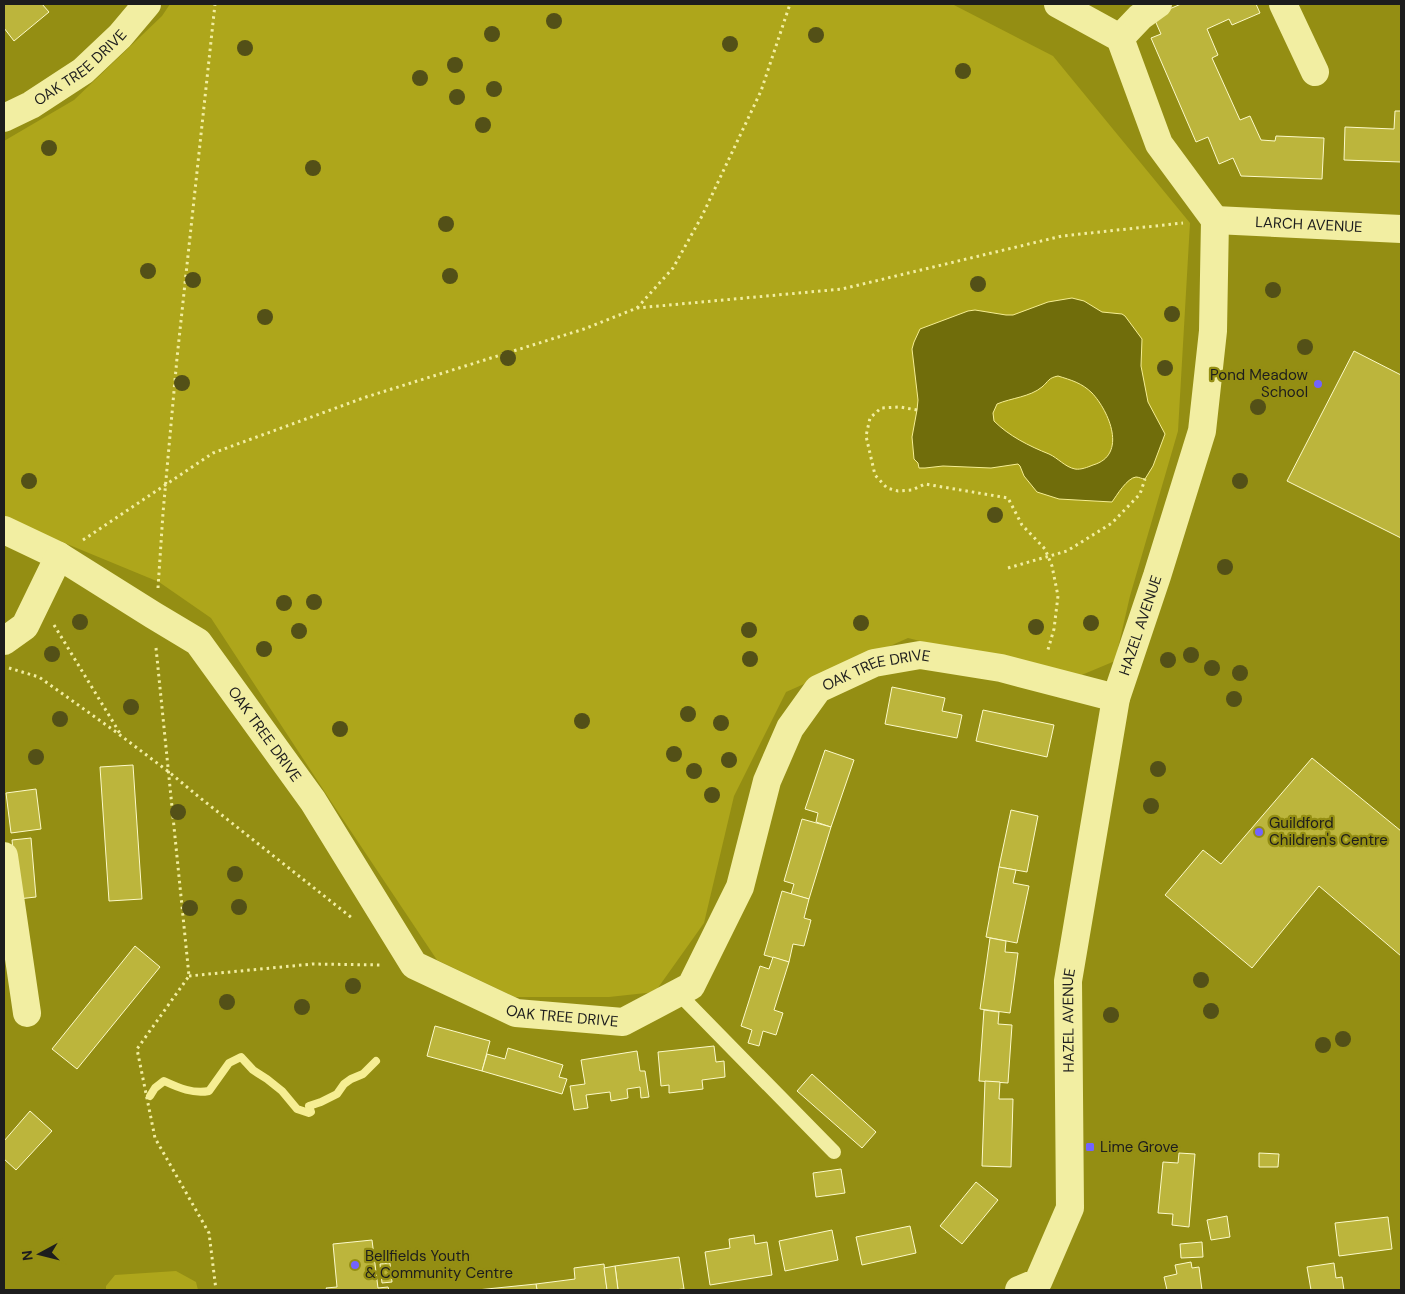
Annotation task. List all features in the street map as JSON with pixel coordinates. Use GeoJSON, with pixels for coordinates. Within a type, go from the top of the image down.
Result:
{"type":"FeatureCollection","features":[{"type":"Feature","properties":{"kind":"street","name":"OAK TREE DRIVE"},"geometry":{"type":"LineString","coordinates":[[4,118],[31,105],[83,71],[120,36],[147,4]]}},
{"type":"Feature","properties":{"kind":"street"},"geometry":{"type":"LineString","coordinates":[[1058,4],[1120,38],[1159,144],[1215,220]]}},
{"type":"Feature","properties":{"kind":"street"},"geometry":{"type":"LineString","coordinates":[[1120,38],[1140,17],[1158,4]]}},
{"type":"Feature","properties":{"kind":"street"},"geometry":{"type":"LineString","coordinates":[[1284,4],[1315,72]]}},
{"type":"Feature","properties":{"kind":"street","name":"LARCH AVENUE"},"geometry":{"type":"LineString","coordinates":[[1215,220],[1401,229]]}},
{"type":"Feature","properties":{"kind":"street","name":"HAZEL AVENUE"},"geometry":{"type":"LineString","coordinates":[[1036,1288],[1070,1208],[1068,980],[1116,698],[1157,576],[1202,431],[1213,331],[1215,220]]}},
{"type":"Feature","properties":{"kind":"street","name":"OAK TREE DRIVE"},"geometry":{"type":"LineString","coordinates":[[4,530],[59,556],[198,642],[313,801],[414,965],[516,1013],[623,1022],[691,986],[740,887],[767,782],[790,728],[818,688],[874,663],[920,655],[1001,668],[1116,698]]}},
{"type":"Feature","properties":{"kind":"street"},"geometry":{"type":"LineString","coordinates":[[4,641],[26,626],[59,556]]}},
{"type":"Feature","properties":{"kind":"street"},"geometry":{"type":"LineString","coordinates":[[4,856],[27,1014]]}},
{"type":"Feature","properties":{"kind":"lane"},"geometry":{"type":"LineString","coordinates":[[678,993],[834,1152]]}},
{"type":"Feature","properties":{"kind":"path"},"geometry":{"type":"LineString","coordinates":[[215,4],[165,485],[160,582],[153,615],[189,976],[137,1049],[155,1138],[209,1234],[216,1290]]}},
{"type":"Feature","properties":{"kind":"path"},"geometry":{"type":"LineString","coordinates":[[637,308],[673,268],[702,216],[761,90],[790,4]]}},
{"type":"Feature","properties":{"kind":"path"},"geometry":{"type":"LineString","coordinates":[[59,556],[213,453],[366,397],[584,328],[637,308],[842,289],[1062,236],[1215,220]]}},
{"type":"Feature","properties":{"kind":"path"},"geometry":{"type":"LineString","coordinates":[[917,410],[900,407],[881,408],[870,418],[866,436],[875,475],[887,488],[898,491],[912,490],[925,484],[1008,498],[1022,525],[1045,548],[1052,566],[1058,596],[1054,629],[1040,678]]}},
{"type":"Feature","properties":{"kind":"path"},"geometry":{"type":"LineString","coordinates":[[1008,568],[1067,551],[1112,523],[1140,494],[1145,479]]}},
{"type":"Feature","properties":{"kind":"path"},"geometry":{"type":"LineString","coordinates":[[38,599],[123,737]]}},
{"type":"Feature","properties":{"kind":"path"},"geometry":{"type":"LineString","coordinates":[[4,669],[10,668],[39,677],[123,737],[352,918]]}},
{"type":"Feature","properties":{"kind":"path"},"geometry":{"type":"LineString","coordinates":[[189,976],[312,964],[414,965]]}},
{"type":"Feature","properties":{"kind":"shaded area"},"geometry":{"type":"Polygon","coordinates":[[[170,4],[952,4],[1053,56],[1190,223],[1178,431],[1130,596],[1115,661],[1072,679],[908,638],[786,692],[734,796],[704,923],[655,992],[609,997],[515,997],[437,960],[211,618],[159,582],[4,518],[4,141],[74,100],[162,16],[170,4]]]}},
{"type":"Feature","properties":{"kind":"shaded area"},"geometry":{"type":"Polygon","coordinates":[[[1072,298],[1084,301],[1102,312],[1122,314],[1142,339],[1141,366],[1148,402],[1165,434],[1153,466],[1145,479],[1136,477],[1129,480],[1112,502],[1059,499],[1037,492],[1024,476],[1018,464],[991,468],[943,466],[919,468],[918,463],[914,459],[912,437],[918,400],[912,349],[920,329],[968,311],[975,310],[1013,315],[1048,302],[1072,298]],[[1058,376],[1052,378],[1032,393],[997,404],[993,413],[994,421],[1027,444],[1068,466],[1082,469],[1104,460],[1110,452],[1113,443],[1112,432],[1104,410],[1092,393],[1072,380],[1058,376]]]}},
{"type":"Feature","properties":{"kind":"shaded area"},"geometry":{"type":"Polygon","coordinates":[[[176,1271],[196,1282],[198,1290],[106,1290],[106,1286],[115,1275],[176,1271]]]}},
{"type":"Feature","properties":{"kind":"building"},"geometry":{"type":"Polygon","coordinates":[[[4,4],[42,4],[49,12],[14,41],[4,28],[4,4]]]}},
{"type":"Feature","properties":{"kind":"building"},"geometry":{"type":"Polygon","coordinates":[[[1181,4],[1256,4],[1260,13],[1232,25],[1229,19],[1207,29],[1218,55],[1212,58],[1240,120],[1250,116],[1261,140],[1275,141],[1276,136],[1324,138],[1322,179],[1241,176],[1233,158],[1219,164],[1208,137],[1196,142],[1151,38],[1161,34],[1153,16],[1181,4]]]}},
{"type":"Feature","properties":{"kind":"building"},"geometry":{"type":"Polygon","coordinates":[[[1395,111],[1401,111],[1401,162],[1344,160],[1345,127],[1394,129],[1395,111]]]}},
{"type":"Feature","properties":{"kind":"building","name":"Pond Meadow School"},"geometry":{"type":"Polygon","coordinates":[[[1354,351],[1401,375],[1401,538],[1287,481],[1354,351]]]}},
{"type":"Feature","properties":{"kind":"building"},"geometry":{"type":"Polygon","coordinates":[[[892,687],[945,698],[942,711],[962,715],[957,738],[885,724],[892,687]]]}},
{"type":"Feature","properties":{"kind":"building"},"geometry":{"type":"Polygon","coordinates":[[[983,710],[1054,725],[1047,757],[976,741],[983,710]]]}},
{"type":"Feature","properties":{"kind":"building"},"geometry":{"type":"Polygon","coordinates":[[[825,750],[854,760],[831,827],[816,822],[818,813],[805,809],[825,750]]]}},
{"type":"Feature","properties":{"kind":"building"},"geometry":{"type":"Polygon","coordinates":[[[1312,758],[1401,831],[1401,956],[1319,886],[1252,968],[1165,895],[1203,850],[1221,864],[1312,758]]]}},
{"type":"Feature","properties":{"kind":"building"},"geometry":{"type":"Polygon","coordinates":[[[133,765],[142,899],[109,901],[100,767],[133,765]]]}},
{"type":"Feature","properties":{"kind":"building"},"geometry":{"type":"Polygon","coordinates":[[[36,789],[41,829],[11,833],[6,793],[36,789]]]}},
{"type":"Feature","properties":{"kind":"building"},"geometry":{"type":"Polygon","coordinates":[[[1011,810],[1038,816],[1027,872],[999,867],[1011,810]]]}},
{"type":"Feature","properties":{"kind":"building"},"geometry":{"type":"Polygon","coordinates":[[[802,819],[831,827],[809,899],[791,894],[794,884],[784,881],[802,819]]]}},
{"type":"Feature","properties":{"kind":"building"},"geometry":{"type":"Polygon","coordinates":[[[31,838],[36,897],[18,899],[12,840],[31,838]]]}},
{"type":"Feature","properties":{"kind":"building"},"geometry":{"type":"Polygon","coordinates":[[[999,867],[1016,870],[1013,883],[1029,886],[1017,943],[986,937],[999,867]]]}},
{"type":"Feature","properties":{"kind":"building"},"geometry":{"type":"Polygon","coordinates":[[[782,891],[809,899],[804,918],[811,920],[804,946],[793,944],[789,962],[764,955],[782,891]]]}},
{"type":"Feature","properties":{"kind":"building"},"geometry":{"type":"Polygon","coordinates":[[[990,938],[1006,941],[1005,952],[1018,953],[1010,1013],[980,1009],[990,938]]]}},
{"type":"Feature","properties":{"kind":"building"},"geometry":{"type":"Polygon","coordinates":[[[135,946],[160,967],[77,1069],[52,1049],[135,946]]]}},
{"type":"Feature","properties":{"kind":"building"},"geometry":{"type":"Polygon","coordinates":[[[773,957],[789,962],[774,1010],[783,1013],[776,1035],[763,1031],[759,1046],[748,1043],[752,1030],[741,1026],[760,966],[769,969],[773,957]]]}},
{"type":"Feature","properties":{"kind":"building"},"geometry":{"type":"Polygon","coordinates":[[[984,1010],[999,1012],[998,1024],[1012,1025],[1008,1083],[979,1081],[984,1010]]]}},
{"type":"Feature","properties":{"kind":"building"},"geometry":{"type":"Polygon","coordinates":[[[435,1026],[490,1041],[482,1071],[427,1056],[435,1026]]]}},
{"type":"Feature","properties":{"kind":"building"},"geometry":{"type":"Polygon","coordinates":[[[714,1046],[716,1062],[724,1061],[725,1077],[702,1080],[703,1089],[669,1093],[669,1085],[661,1086],[658,1052],[714,1046]]]}},
{"type":"Feature","properties":{"kind":"building"},"geometry":{"type":"Polygon","coordinates":[[[508,1048],[563,1065],[559,1077],[567,1079],[562,1094],[482,1071],[487,1054],[505,1059],[508,1048]]]}},
{"type":"Feature","properties":{"kind":"building"},"geometry":{"type":"Polygon","coordinates":[[[637,1051],[640,1071],[645,1071],[649,1097],[641,1098],[640,1087],[627,1089],[628,1098],[611,1101],[610,1092],[586,1095],[588,1108],[574,1110],[570,1086],[585,1084],[581,1060],[637,1051]]]}},
{"type":"Feature","properties":{"kind":"building"},"geometry":{"type":"Polygon","coordinates":[[[812,1074],[876,1132],[862,1148],[797,1091],[812,1074]]]}},
{"type":"Feature","properties":{"kind":"building"},"geometry":{"type":"Polygon","coordinates":[[[985,1081],[1000,1082],[999,1099],[1013,1099],[1011,1167],[982,1166],[985,1081]]]}},
{"type":"Feature","properties":{"kind":"building"},"geometry":{"type":"Polygon","coordinates":[[[30,1111],[52,1131],[16,1170],[4,1159],[4,1141],[30,1111]]]}},
{"type":"Feature","properties":{"kind":"building"},"geometry":{"type":"Polygon","coordinates":[[[1179,1153],[1195,1154],[1189,1227],[1172,1225],[1173,1214],[1158,1213],[1163,1162],[1178,1163],[1179,1153]]]}},
{"type":"Feature","properties":{"kind":"building"},"geometry":{"type":"Polygon","coordinates":[[[1259,1153],[1279,1154],[1278,1167],[1259,1167],[1259,1153]]]}},
{"type":"Feature","properties":{"kind":"building"},"geometry":{"type":"Polygon","coordinates":[[[841,1169],[845,1193],[816,1197],[813,1173],[841,1169]]]}},
{"type":"Feature","properties":{"kind":"building"},"geometry":{"type":"Polygon","coordinates":[[[976,1182],[998,1200],[962,1244],[940,1226],[976,1182]]]}},
{"type":"Feature","properties":{"kind":"building"},"geometry":{"type":"Polygon","coordinates":[[[1227,1216],[1230,1237],[1211,1240],[1207,1220],[1227,1216]]]}},
{"type":"Feature","properties":{"kind":"building"},"geometry":{"type":"Polygon","coordinates":[[[1388,1217],[1392,1249],[1339,1256],[1335,1223],[1388,1217]]]}},
{"type":"Feature","properties":{"kind":"building"},"geometry":{"type":"Polygon","coordinates":[[[910,1226],[916,1253],[862,1265],[856,1237],[910,1226]]]}},
{"type":"Feature","properties":{"kind":"building"},"geometry":{"type":"Polygon","coordinates":[[[832,1230],[838,1260],[785,1271],[779,1241],[832,1230]]]}},
{"type":"Feature","properties":{"kind":"building"},"geometry":{"type":"Polygon","coordinates":[[[754,1235],[755,1244],[767,1242],[772,1275],[710,1285],[705,1252],[730,1248],[729,1239],[754,1235]]]}},
{"type":"Feature","properties":{"kind":"building","name":"Bellfields Youth & Community Centre"},"geometry":{"type":"Polygon","coordinates":[[[372,1240],[378,1288],[388,1287],[389,1290],[327,1290],[326,1288],[337,1287],[333,1244],[372,1240]]]}},
{"type":"Feature","properties":{"kind":"building"},"geometry":{"type":"Polygon","coordinates":[[[1202,1242],[1203,1257],[1181,1258],[1180,1244],[1202,1242]]]}},
{"type":"Feature","properties":{"kind":"building"},"geometry":{"type":"Polygon","coordinates":[[[679,1257],[684,1289],[618,1290],[615,1266],[679,1257]]]}},
{"type":"Feature","properties":{"kind":"building"},"geometry":{"type":"Polygon","coordinates":[[[1191,1262],[1192,1268],[1199,1267],[1202,1290],[1167,1290],[1164,1277],[1177,1274],[1175,1265],[1191,1262]]]}},
{"type":"Feature","properties":{"kind":"building"},"geometry":{"type":"Polygon","coordinates":[[[390,1263],[392,1282],[382,1283],[380,1264],[390,1263]]]}},
{"type":"Feature","properties":{"kind":"building"},"geometry":{"type":"Polygon","coordinates":[[[1334,1263],[1336,1278],[1342,1277],[1344,1290],[1311,1290],[1307,1267],[1334,1263]]]}},
{"type":"Feature","properties":{"kind":"building"},"geometry":{"type":"Polygon","coordinates":[[[604,1264],[607,1290],[537,1290],[536,1284],[575,1279],[574,1268],[604,1264]]]}},
{"type":"Feature","properties":{"kind":"building"},"geometry":{"type":"Polygon","coordinates":[[[615,1266],[618,1290],[607,1290],[604,1268],[615,1266]]]}},
{"type":"Feature","properties":{"kind":"building"},"geometry":{"type":"Polygon","coordinates":[[[536,1284],[537,1290],[477,1290],[536,1284]]]}},
{"type":"Feature","properties":{"kind":"waterway"},"geometry":{"type":"LineString","coordinates":[[150,1096],[155,1088],[164,1081],[192,1091],[209,1091],[229,1063],[241,1057],[253,1070],[282,1091],[297,1109],[309,1113],[311,1112],[309,1106],[337,1094],[344,1084],[363,1074],[376,1061]]}},
{"type":"Feature","properties":{"kind":"place","name":"Pond Meadow School"},"geometry":{"type":"Point","coordinates":[1318,384]}},
{"type":"Feature","properties":{"kind":"place","name":"Guildford Children's Centre"},"geometry":{"type":"Point","coordinates":[1259,832]}},
{"type":"Feature","properties":{"kind":"place","name":"Lime Grove"},"geometry":{"type":"Point","coordinates":[1090,1147]}},
{"type":"Feature","properties":{"kind":"place","name":"Bellfields Youth & Community Centre"},"geometry":{"type":"Point","coordinates":[355,1265]}}]}
